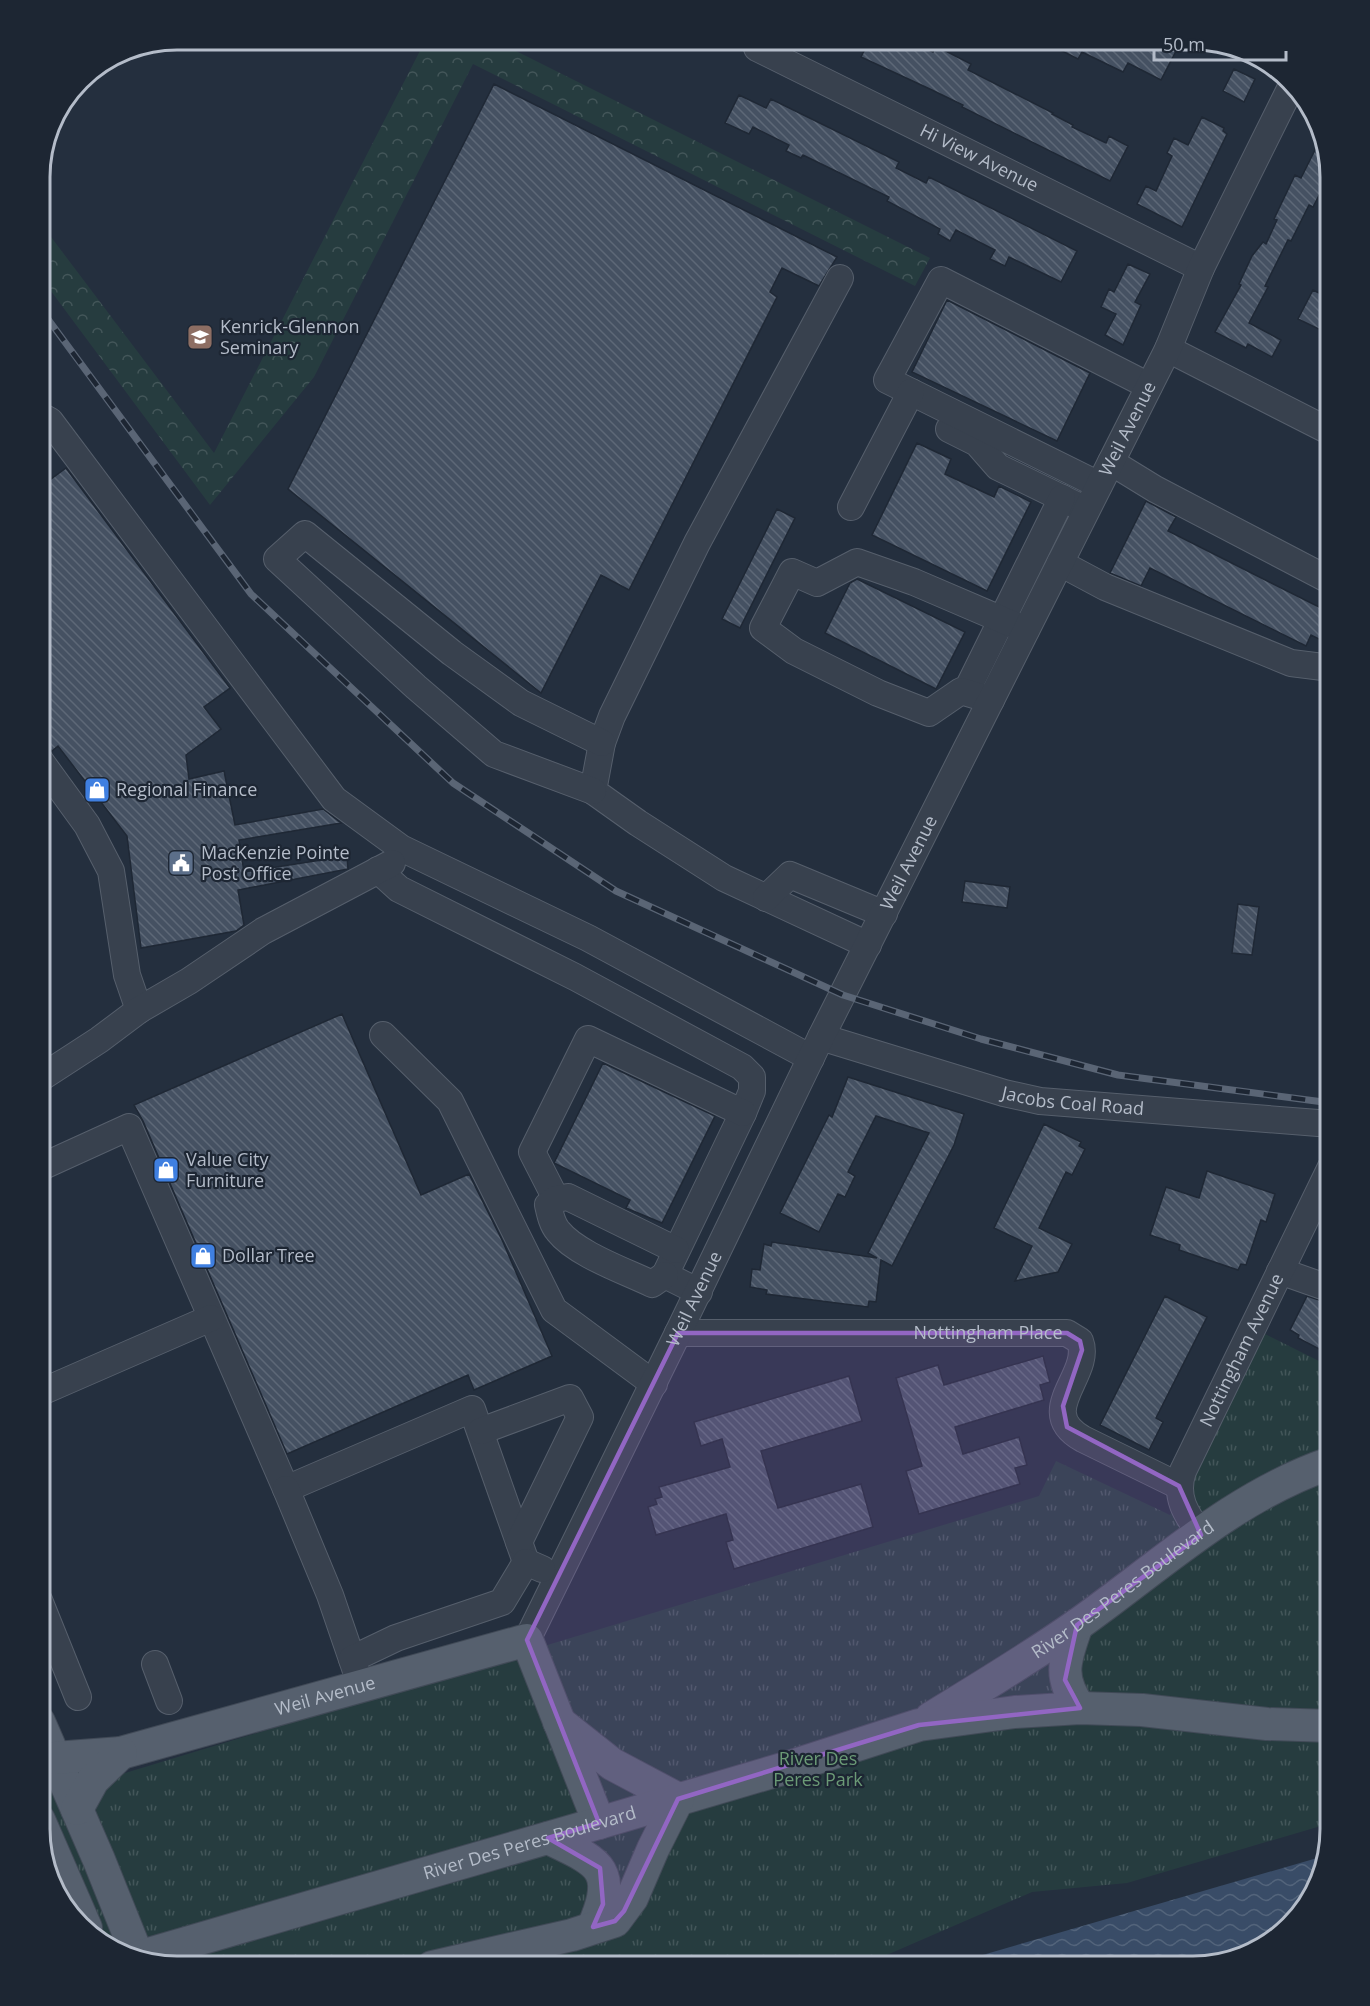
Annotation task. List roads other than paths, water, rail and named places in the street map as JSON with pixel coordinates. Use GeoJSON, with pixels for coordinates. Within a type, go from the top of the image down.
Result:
{"type":"FeatureCollection","features":[{"type":"Feature","properties":{"kind":"main road","name":"River Des Peres Boulevard"},"geometry":{"type":"LineString","coordinates":[[919,1725],[1077,1625],[1260,1495],[1288,1480],[1320,1467]]}},
{"type":"Feature","properties":{"kind":"main road"},"geometry":{"type":"LineString","coordinates":[[1077,1625],[1069,1647],[1065,1680],[1069,1693],[1080,1708]]}},
{"type":"Feature","properties":{"kind":"main road","name":"Weil Avenue"},"geometry":{"type":"LineString","coordinates":[[55,1758],[121,1753],[356,1672],[411,1672],[527,1640]]}},
{"type":"Feature","properties":{"kind":"main road"},"geometry":{"type":"LineString","coordinates":[[527,1640],[599,1823]]}},
{"type":"Feature","properties":{"kind":"main road","name":"River Des Peres Boulevard"},"geometry":{"type":"LineString","coordinates":[[150,1953],[599,1823],[919,1725],[1015,1712],[1080,1708],[1142,1710],[1267,1724],[1320,1725]]}},
{"type":"Feature","properties":{"kind":"main road"},"geometry":{"type":"LineString","coordinates":[[480,1956],[572,1935],[615,1921],[632,1898],[678,1799],[612,1764],[558,1722]]}},
{"type":"Feature","properties":{"kind":"main road"},"geometry":{"type":"LineString","coordinates":[[50,1747],[135,1950]]}},
{"type":"Feature","properties":{"kind":"main road"},"geometry":{"type":"LineString","coordinates":[[77,1809],[93,1780],[121,1753]]}},
{"type":"Feature","properties":{"kind":"main road"},"geometry":{"type":"LineString","coordinates":[[548,1838],[586,1856],[600,1868],[605,1887],[603,1904],[593,1927]]}},
{"type":"Feature","properties":{"kind":"street","name":"Hi View Avenue"},"geometry":{"type":"LineString","coordinates":[[771,50],[1201,268]]}},
{"type":"Feature","properties":{"kind":"street","name":"Weil Avenue"},"geometry":{"type":"LineString","coordinates":[[527,1640],[868,945],[1168,349],[1201,268],[1288,93]]}},
{"type":"Feature","properties":{"kind":"street"},"geometry":{"type":"LineString","coordinates":[[593,791],[602,743],[612,716],[697,543],[840,278]]}},
{"type":"Feature","properties":{"kind":"street"},"geometry":{"type":"LineString","coordinates":[[1087,510],[998,467],[977,443],[907,399],[887,380],[941,280],[1149,386]]}},
{"type":"Feature","properties":{"kind":"street"},"geometry":{"type":"LineString","coordinates":[[1168,349],[1320,426]]}},
{"type":"Feature","properties":{"kind":"street"},"geometry":{"type":"LineString","coordinates":[[907,399],[1099,485]]}},
{"type":"Feature","properties":{"kind":"street"},"geometry":{"type":"LineString","coordinates":[[851,507],[907,399]]}},
{"type":"Feature","properties":{"kind":"street","name":"Jacobs Coal Road"},"geometry":{"type":"LineString","coordinates":[[50,422],[334,800],[400,848],[594,941],[683,989],[817,1048],[1040,1101],[1320,1123]]}},
{"type":"Feature","properties":{"kind":"street"},"geometry":{"type":"LineString","coordinates":[[1111,462],[1155,489],[1320,575]]}},
{"type":"Feature","properties":{"kind":"street"},"geometry":{"type":"LineString","coordinates":[[966,692],[1062,498]]}},
{"type":"Feature","properties":{"kind":"street"},"geometry":{"type":"LineString","coordinates":[[602,743],[521,703],[452,653],[305,534],[277,559],[416,687],[494,754],[593,791],[724,878],[868,945]]}},
{"type":"Feature","properties":{"kind":"street"},"geometry":{"type":"LineString","coordinates":[[991,700],[961,691],[929,713],[878,693],[794,651],[763,628],[792,572],[817,583],[857,562],[927,588],[1026,630]]}},
{"type":"Feature","properties":{"kind":"street"},"geometry":{"type":"LineString","coordinates":[[1060,563],[1105,587],[1291,663],[1320,667]]}},
{"type":"Feature","properties":{"kind":"street"},"geometry":{"type":"LineString","coordinates":[[50,774],[87,825],[111,871],[127,975],[139,1010]]}},
{"type":"Feature","properties":{"kind":"street"},"geometry":{"type":"LineString","coordinates":[[50,1072],[99,1040],[139,1010],[189,981],[263,931],[411,853]]}},
{"type":"Feature","properties":{"kind":"street"},"geometry":{"type":"LineString","coordinates":[[378,870],[399,889],[664,1023],[742,1067],[752,1077],[752,1091],[744,1111],[665,1275],[652,1284],[572,1245],[557,1230],[550,1217],[548,1205],[556,1199],[568,1197],[676,1250]]}},
{"type":"Feature","properties":{"kind":"street"},"geometry":{"type":"LineString","coordinates":[[766,897],[790,875],[884,914]]}},
{"type":"Feature","properties":{"kind":"street"},"geometry":{"type":"LineString","coordinates":[[575,977],[594,941]]}},
{"type":"Feature","properties":{"kind":"street"},"geometry":{"type":"LineString","coordinates":[[664,1023],[683,989]]}},
{"type":"Feature","properties":{"kind":"street"},"geometry":{"type":"LineString","coordinates":[[383,1035],[450,1101],[554,1310],[654,1384]]}},
{"type":"Feature","properties":{"kind":"street"},"geometry":{"type":"LineString","coordinates":[[556,1199],[532,1152],[588,1039],[779,1126]]}},
{"type":"Feature","properties":{"kind":"street"},"geometry":{"type":"LineString","coordinates":[[50,1163],[129,1127],[286,1489],[330,1595],[356,1672],[396,1638],[502,1602],[580,1417],[570,1398],[481,1431]]}},
{"type":"Feature","properties":{"kind":"street","name":"Nottingham Avenue"},"geometry":{"type":"LineString","coordinates":[[1179,1486],[1188,1459],[1320,1189]]}},
{"type":"Feature","properties":{"kind":"street"},"geometry":{"type":"LineString","coordinates":[[1280,1271],[1320,1285]]}},
{"type":"Feature","properties":{"kind":"street"},"geometry":{"type":"LineString","coordinates":[[665,1275],[699,1292]]}},
{"type":"Feature","properties":{"kind":"street"},"geometry":{"type":"LineString","coordinates":[[50,1388],[211,1318]]}},
{"type":"Feature","properties":{"kind":"street","name":"Nottingham Place"},"geometry":{"type":"LineString","coordinates":[[678,1334],[1066,1333],[1080,1341],[1082,1350],[1063,1406],[1067,1427],[1083,1439],[1179,1486]]}},
{"type":"Feature","properties":{"kind":"street"},"geometry":{"type":"LineString","coordinates":[[286,1489],[472,1409],[523,1552],[559,1575]]}},
{"type":"Feature","properties":{"kind":"street"},"geometry":{"type":"LineString","coordinates":[[1179,1486],[1179,1493],[1188,1517],[1201,1535]]}},
{"type":"Feature","properties":{"kind":"street"},"geometry":{"type":"LineString","coordinates":[[50,1627],[78,1697]]}},
{"type":"Feature","properties":{"kind":"street"},"geometry":{"type":"LineString","coordinates":[[396,1638],[411,1672]]}},
{"type":"Feature","properties":{"kind":"street"},"geometry":{"type":"LineString","coordinates":[[155,1664],[169,1701]]}},
{"type":"Feature","properties":{"kind":"water"},"geometry":{"type":"Polygon","coordinates":[[[1317,1858],[1311,1878],[1303,1893],[1283,1919],[1257,1939],[1226,1952],[1193,1956],[979,1956],[1317,1858]]]}},
{"type":"Feature","properties":{"kind":"railway"},"geometry":{"type":"LineString","coordinates":[[50,322],[251,594],[453,783],[616,891],[843,995],[981,1039],[1118,1075],[1320,1102]]}},
{"type":"Feature","properties":{"kind":"place","name":"Kenrick-Glennon Seminary"},"geometry":{"type":"Point","coordinates":[200,337]}},
{"type":"Feature","properties":{"kind":"place","name":"Regional Finance"},"geometry":{"type":"Point","coordinates":[97,790]}},
{"type":"Feature","properties":{"kind":"place","name":"MacKenzie Pointe Post Office"},"geometry":{"type":"Point","coordinates":[181,863]}},
{"type":"Feature","properties":{"kind":"place","name":"Value City Furniture"},"geometry":{"type":"Point","coordinates":[166,1170]}},
{"type":"Feature","properties":{"kind":"place","name":"Dollar Tree"},"geometry":{"type":"Point","coordinates":[203,1256]}},
{"type":"Feature","properties":{"kind":"park label","name":"River Des Peres Park"},"geometry":{"type":"Point","coordinates":[818,1769]}}]}
